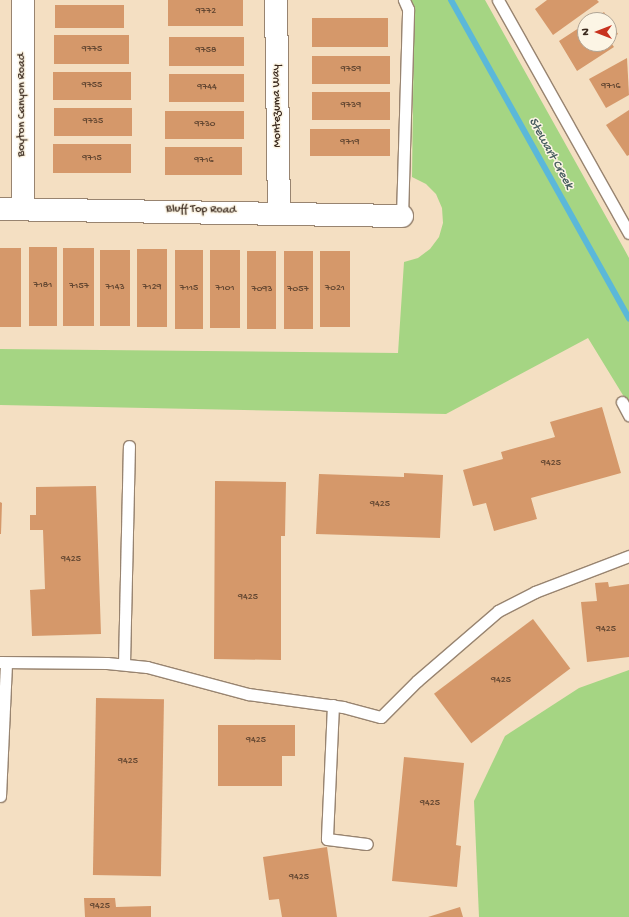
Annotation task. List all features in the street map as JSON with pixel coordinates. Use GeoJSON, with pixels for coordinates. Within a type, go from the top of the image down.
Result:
{"type":"FeatureCollection","features":[{"type":"Feature","properties":{"kind":"street","name":"Boyton Canyon Road"},"geometry":{"type":"LineString","coordinates":[[23,0],[23,209]]}},
{"type":"Feature","properties":{"kind":"street","name":"Montezuma Way"},"geometry":{"type":"LineString","coordinates":[[276,0],[280,212]]}},
{"type":"Feature","properties":{"kind":"street","name":"Bluff Top Road"},"geometry":{"type":"LineString","coordinates":[[0,209],[280,212],[402,216]]}},
{"type":"Feature","properties":{"kind":"lane"},"geometry":{"type":"LineString","coordinates":[[402,216],[408,9],[404,0]]}},
{"type":"Feature","properties":{"kind":"lane"},"geometry":{"type":"LineString","coordinates":[[498,0],[629,233]]}},
{"type":"Feature","properties":{"kind":"lane"},"geometry":{"type":"LineString","coordinates":[[622,402],[629,415]]}},
{"type":"Feature","properties":{"kind":"lane"},"geometry":{"type":"LineString","coordinates":[[124,664],[129,446]]}},
{"type":"Feature","properties":{"kind":"lane"},"geometry":{"type":"LineString","coordinates":[[0,796],[3,662],[124,664],[178,674],[248,694],[333,705],[381,717],[417,681],[506,606],[535,592],[629,556]]}},
{"type":"Feature","properties":{"kind":"lane"},"geometry":{"type":"LineString","coordinates":[[333,705],[327,839],[367,844]]}},
{"type":"Feature","properties":{"kind":"green space"},"geometry":{"type":"Polygon","coordinates":[[[409,0],[485,0],[629,258],[629,405],[588,338],[446,414],[0,405],[0,349],[398,353],[404,262],[418,258],[430,249],[439,237],[443,223],[442,208],[436,194],[426,184],[412,177],[414,23],[409,0]]]}},
{"type":"Feature","properties":{"kind":"green space"},"geometry":{"type":"Polygon","coordinates":[[[629,670],[629,917],[479,917],[474,801],[505,736],[579,688],[629,670]]]}},
{"type":"Feature","properties":{"kind":"building"},"geometry":{"type":"Polygon","coordinates":[[[168,0],[243,0],[243,26],[168,26],[168,0]]]}},
{"type":"Feature","properties":{"kind":"building"},"geometry":{"type":"Polygon","coordinates":[[[547,0],[597,0],[599,2],[585,12],[577,12],[577,18],[553,35],[535,9],[547,0]]]}},
{"type":"Feature","properties":{"kind":"building"},"geometry":{"type":"Polygon","coordinates":[[[55,5],[124,5],[124,28],[55,28],[55,5]]]}},
{"type":"Feature","properties":{"kind":"building"},"geometry":{"type":"Polygon","coordinates":[[[312,18],[388,18],[388,47],[312,47],[312,18]]]}},
{"type":"Feature","properties":{"kind":"building"},"geometry":{"type":"Polygon","coordinates":[[[577,29],[577,52],[606,52],[577,71],[559,41],[577,29]]]}},
{"type":"Feature","properties":{"kind":"building"},"geometry":{"type":"Polygon","coordinates":[[[54,35],[129,35],[129,64],[54,64],[54,35]]]}},
{"type":"Feature","properties":{"kind":"building"},"geometry":{"type":"Polygon","coordinates":[[[169,37],[244,37],[244,66],[169,66],[169,37]]]}},
{"type":"Feature","properties":{"kind":"building"},"geometry":{"type":"Polygon","coordinates":[[[312,56],[390,56],[390,84],[312,84],[312,56]]]}},
{"type":"Feature","properties":{"kind":"building"},"geometry":{"type":"Polygon","coordinates":[[[627,58],[629,95],[606,108],[589,79],[627,58]]]}},
{"type":"Feature","properties":{"kind":"building"},"geometry":{"type":"Polygon","coordinates":[[[53,72],[131,72],[131,100],[53,100],[53,72]]]}},
{"type":"Feature","properties":{"kind":"building"},"geometry":{"type":"Polygon","coordinates":[[[169,74],[244,74],[244,102],[169,102],[169,74]]]}},
{"type":"Feature","properties":{"kind":"building"},"geometry":{"type":"Polygon","coordinates":[[[312,92],[390,92],[390,120],[312,120],[312,92]]]}},
{"type":"Feature","properties":{"kind":"building"},"geometry":{"type":"Polygon","coordinates":[[[54,108],[132,108],[132,136],[54,136],[54,108]]]}},
{"type":"Feature","properties":{"kind":"building"},"geometry":{"type":"Polygon","coordinates":[[[629,110],[629,155],[627,156],[606,125],[629,110]]]}},
{"type":"Feature","properties":{"kind":"building"},"geometry":{"type":"Polygon","coordinates":[[[165,111],[244,111],[244,139],[165,139],[165,111]]]}},
{"type":"Feature","properties":{"kind":"building"},"geometry":{"type":"Polygon","coordinates":[[[310,129],[390,129],[390,156],[310,156],[310,129]]]}},
{"type":"Feature","properties":{"kind":"building"},"geometry":{"type":"Polygon","coordinates":[[[53,144],[131,144],[131,173],[53,173],[53,144]]]}},
{"type":"Feature","properties":{"kind":"building"},"geometry":{"type":"Polygon","coordinates":[[[165,147],[242,147],[242,175],[165,175],[165,147]]]}},
{"type":"Feature","properties":{"kind":"building"},"geometry":{"type":"Polygon","coordinates":[[[29,247],[57,247],[57,326],[29,326],[29,247]]]}},
{"type":"Feature","properties":{"kind":"building"},"geometry":{"type":"Polygon","coordinates":[[[0,248],[7,248],[7,327],[0,327],[0,248]]]}},
{"type":"Feature","properties":{"kind":"building"},"geometry":{"type":"Polygon","coordinates":[[[7,248],[21,248],[21,327],[7,327],[7,248]]]}},
{"type":"Feature","properties":{"kind":"building"},"geometry":{"type":"Polygon","coordinates":[[[63,248],[94,248],[94,326],[63,326],[63,248]]]}},
{"type":"Feature","properties":{"kind":"building"},"geometry":{"type":"Polygon","coordinates":[[[137,249],[167,249],[167,327],[137,327],[137,249]]]}},
{"type":"Feature","properties":{"kind":"building"},"geometry":{"type":"Polygon","coordinates":[[[100,250],[130,250],[130,326],[100,326],[100,250]]]}},
{"type":"Feature","properties":{"kind":"building"},"geometry":{"type":"Polygon","coordinates":[[[175,250],[203,250],[203,329],[175,329],[175,250]]]}},
{"type":"Feature","properties":{"kind":"building"},"geometry":{"type":"Polygon","coordinates":[[[210,250],[240,250],[240,328],[210,328],[210,250]]]}},
{"type":"Feature","properties":{"kind":"building"},"geometry":{"type":"Polygon","coordinates":[[[247,251],[276,251],[276,329],[247,329],[247,251]]]}},
{"type":"Feature","properties":{"kind":"building"},"geometry":{"type":"Polygon","coordinates":[[[284,251],[313,251],[313,329],[284,329],[284,251]]]}},
{"type":"Feature","properties":{"kind":"building"},"geometry":{"type":"Polygon","coordinates":[[[320,251],[350,251],[350,327],[320,327],[320,251]]]}},
{"type":"Feature","properties":{"kind":"building"},"geometry":{"type":"Polygon","coordinates":[[[602,407],[621,473],[531,498],[537,519],[494,531],[486,503],[473,506],[463,470],[503,459],[501,452],[555,437],[550,422],[602,407]]]}},
{"type":"Feature","properties":{"kind":"building"},"geometry":{"type":"Polygon","coordinates":[[[404,473],[443,475],[440,538],[316,534],[319,474],[404,477],[404,473]]]}},
{"type":"Feature","properties":{"kind":"building"},"geometry":{"type":"Polygon","coordinates":[[[215,481],[286,482],[285,536],[281,536],[281,660],[214,659],[215,481]]]}},
{"type":"Feature","properties":{"kind":"building"},"geometry":{"type":"Polygon","coordinates":[[[96,486],[101,634],[32,636],[30,590],[45,589],[43,530],[30,530],[30,515],[36,515],[36,487],[96,486]]]}},
{"type":"Feature","properties":{"kind":"building"},"geometry":{"type":"Polygon","coordinates":[[[0,502],[2,503],[1,534],[0,534],[0,502]]]}},
{"type":"Feature","properties":{"kind":"building"},"geometry":{"type":"Polygon","coordinates":[[[608,582],[609,587],[629,584],[629,657],[587,662],[581,602],[597,601],[595,583],[608,582]]]}},
{"type":"Feature","properties":{"kind":"building"},"geometry":{"type":"Polygon","coordinates":[[[533,619],[570,669],[471,743],[434,694],[533,619]]]}},
{"type":"Feature","properties":{"kind":"building"},"geometry":{"type":"Polygon","coordinates":[[[96,698],[164,699],[161,876],[93,875],[96,698]]]}},
{"type":"Feature","properties":{"kind":"building"},"geometry":{"type":"Polygon","coordinates":[[[218,725],[295,725],[295,756],[282,756],[282,786],[218,786],[218,725]]]}},
{"type":"Feature","properties":{"kind":"building"},"geometry":{"type":"Polygon","coordinates":[[[404,757],[464,763],[456,845],[461,846],[457,887],[392,881],[404,757]]]}},
{"type":"Feature","properties":{"kind":"building"},"geometry":{"type":"Polygon","coordinates":[[[327,847],[337,917],[282,917],[279,899],[269,900],[263,857],[327,847]]]}},
{"type":"Feature","properties":{"kind":"building"},"geometry":{"type":"Polygon","coordinates":[[[84,898],[115,898],[116,907],[151,906],[151,917],[85,917],[84,898]]]}},
{"type":"Feature","properties":{"kind":"building"},"geometry":{"type":"Polygon","coordinates":[[[460,907],[463,917],[428,917],[460,907]]]}},
{"type":"Feature","properties":{"kind":"waterway","name":"Stewart Creek"},"geometry":{"type":"LineString","coordinates":[[451,0],[629,319]]}}]}
